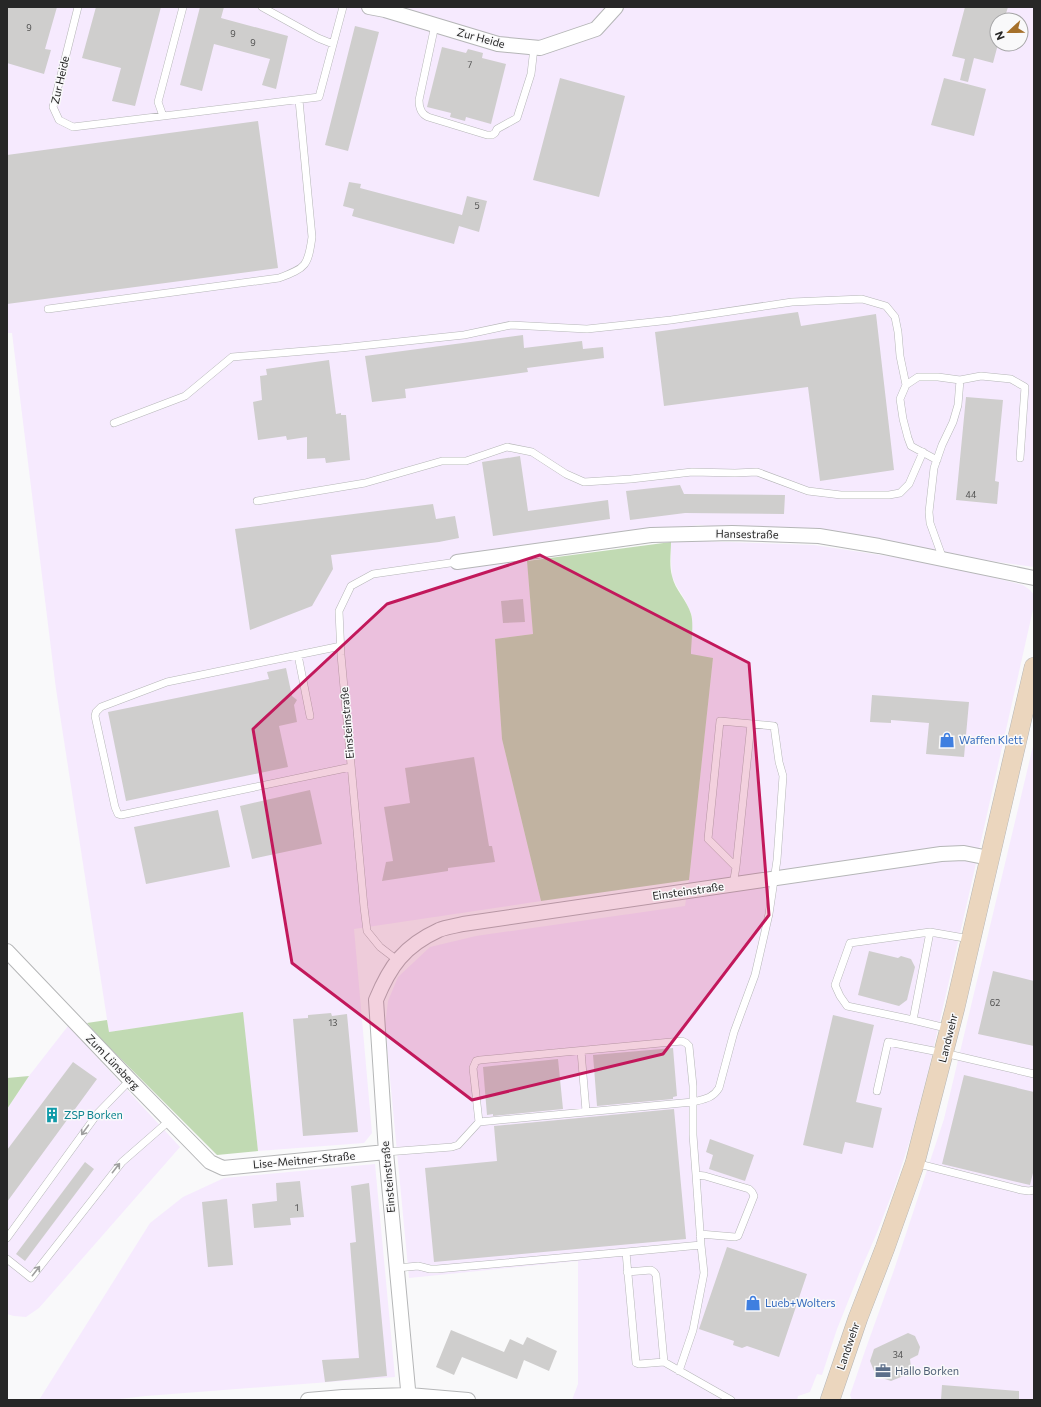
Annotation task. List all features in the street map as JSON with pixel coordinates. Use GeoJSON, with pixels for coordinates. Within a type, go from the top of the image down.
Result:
{"type":"FeatureCollection","features":[{"type":"Feature","properties":{"kind":"main road","name":"Landwehr"},"geometry":{"type":"LineString","coordinates":[[830,1400],[858,1318],[915,1163],[950,1029],[1034,667]]}},
{"type":"Feature","properties":{"kind":"street","name":"Zur Heide"},"geometry":{"type":"LineString","coordinates":[[369,7],[384,8],[498,44],[534,48],[540,48],[596,29],[616,7]]}},
{"type":"Feature","properties":{"kind":"street","name":"Hansestraße"},"geometry":{"type":"LineString","coordinates":[[457,562],[485,560],[651,535],[732,533],[819,536],[879,546],[1034,578]]}},
{"type":"Feature","properties":{"kind":"street","name":"Einsteinstraße"},"geometry":{"type":"LineString","coordinates":[[409,1397],[386,1152],[376,1000],[385,979],[397,960],[417,942],[440,930],[463,924],[941,854],[964,853],[989,858]]}},
{"type":"Feature","properties":{"kind":"street","name":"Zum Lünsberg"},"geometry":{"type":"LineString","coordinates":[[7,951],[169,1121],[210,1162],[223,1168]]}},
{"type":"Feature","properties":{"kind":"street","name":"Lise-Meitner-Straße"},"geometry":{"type":"LineString","coordinates":[[223,1168],[386,1152]]}},
{"type":"Feature","properties":{"kind":"street"},"geometry":{"type":"LineString","coordinates":[[308,1400],[343,1397],[409,1397],[468,1400]]}},
{"type":"Feature","properties":{"kind":"lane","name":"Zur Heide"},"geometry":{"type":"LineString","coordinates":[[78,7],[53,107],[59,120],[73,127],[319,97],[343,7]]}},
{"type":"Feature","properties":{"kind":"lane"},"geometry":{"type":"LineString","coordinates":[[162,116],[158,102],[183,7]]}},
{"type":"Feature","properties":{"kind":"lane"},"geometry":{"type":"LineString","coordinates":[[262,7],[318,38],[333,44]]}},
{"type":"Feature","properties":{"kind":"lane"},"geometry":{"type":"LineString","coordinates":[[434,25],[419,100],[420,110],[428,117],[487,135],[492,135],[497,129],[517,118],[531,74],[534,48]]}},
{"type":"Feature","properties":{"kind":"lane"},"geometry":{"type":"LineString","coordinates":[[48,309],[279,278],[299,270],[309,257],[312,237],[299,100]]}},
{"type":"Feature","properties":{"kind":"lane"},"geometry":{"type":"LineString","coordinates":[[114,423],[185,396],[232,357],[356,347],[464,335],[511,325],[587,329],[671,320],[800,302],[862,299],[886,306],[894,317],[898,332],[900,356],[906,385]]}},
{"type":"Feature","properties":{"kind":"lane"},"geometry":{"type":"LineString","coordinates":[[936,460],[911,446],[903,419],[900,399],[906,385],[918,377],[938,377],[960,380],[981,376],[1011,379],[1026,387],[1020,458]]}},
{"type":"Feature","properties":{"kind":"lane"},"geometry":{"type":"LineString","coordinates":[[943,559],[930,523],[929,512],[934,468],[942,445],[954,422],[958,405],[960,380]]}},
{"type":"Feature","properties":{"kind":"lane"},"geometry":{"type":"LineString","coordinates":[[257,501],[365,483],[442,460],[466,461],[507,447],[532,452],[566,474],[584,482],[630,479],[692,472],[757,472],[808,491],[841,495],[889,495],[900,493],[908,484],[923,452]]}},
{"type":"Feature","properties":{"kind":"lane","name":"Einsteinstraße"},"geometry":{"type":"LineString","coordinates":[[397,960],[380,948],[367,931],[351,767],[339,611],[351,586],[373,574],[457,562]]}},
{"type":"Feature","properties":{"kind":"lane"},"geometry":{"type":"LineString","coordinates":[[341,646],[166,682],[102,707],[98,710],[95,716],[95,721],[116,811],[118,814],[124,815],[351,767]]}},
{"type":"Feature","properties":{"kind":"lane"},"geometry":{"type":"LineString","coordinates":[[298,655],[310,716]]}},
{"type":"Feature","properties":{"kind":"lane"},"geometry":{"type":"LineString","coordinates":[[386,1152],[452,1147],[458,1145],[478,1122],[693,1102],[708,1098],[715,1094],[719,1088],[734,1032],[755,975],[769,914],[774,879],[783,776],[774,726],[720,721],[708,839],[736,867]]}},
{"type":"Feature","properties":{"kind":"lane"},"geometry":{"type":"LineString","coordinates":[[733,884],[751,724]]}},
{"type":"Feature","properties":{"kind":"lane"},"geometry":{"type":"LineString","coordinates":[[913,1020],[930,932]]}},
{"type":"Feature","properties":{"kind":"lane"},"geometry":{"type":"LineString","coordinates":[[950,1029],[847,1006],[835,985],[850,943],[930,932],[971,939]]}},
{"type":"Feature","properties":{"kind":"lane"},"geometry":{"type":"LineString","coordinates":[[478,1122],[473,1068],[476,1061],[682,1041],[686,1043],[688,1046],[693,1086],[693,1135],[704,1273],[693,1330],[679,1371]]}},
{"type":"Feature","properties":{"kind":"lane"},"geometry":{"type":"LineString","coordinates":[[877,1091],[888,1042],[944,1053],[1034,1074]]}},
{"type":"Feature","properties":{"kind":"lane"},"geometry":{"type":"LineString","coordinates":[[581,1050],[586,1111]]}},
{"type":"Feature","properties":{"kind":"lane"},"geometry":{"type":"LineString","coordinates":[[7,1238],[98,1113],[130,1080]]}},
{"type":"Feature","properties":{"kind":"lane"},"geometry":{"type":"LineString","coordinates":[[7,1259],[31,1278],[122,1162],[169,1121]]}},
{"type":"Feature","properties":{"kind":"lane"},"geometry":{"type":"LineString","coordinates":[[915,1163],[1021,1190],[1034,1190]]}},
{"type":"Feature","properties":{"kind":"lane"},"geometry":{"type":"LineString","coordinates":[[696,1175],[705,1176],[749,1189],[754,1196],[738,1236],[700,1234]]}},
{"type":"Feature","properties":{"kind":"lane"},"geometry":{"type":"LineString","coordinates":[[397,1268],[418,1266],[437,1269],[701,1245]]}},
{"type":"Feature","properties":{"kind":"lane"},"geometry":{"type":"LineString","coordinates":[[626,1252],[636,1363],[664,1362],[731,1400]]}},
{"type":"Feature","properties":{"kind":"lane"},"geometry":{"type":"LineString","coordinates":[[628,1272],[651,1270],[656,1275],[664,1362]]}},
{"type":"Feature","properties":{"kind":"highlighted area"},"geometry":{"type":"Polygon","coordinates":[[[540,555],[749,663],[769,915],[663,1054],[472,1100],[292,963],[253,729],[387,604],[540,555]]]}},
{"type":"Feature","properties":{"kind":"shaded area"},"geometry":{"type":"Polygon","coordinates":[[[7,7],[1034,7],[1034,567],[807,536],[699,525],[526,546],[533,634],[495,639],[502,739],[541,901],[354,929],[372,1133],[364,1143],[258,1151],[242,1013],[109,1032],[56,689],[12,333],[7,333],[7,7]]]}},
{"type":"Feature","properties":{"kind":"shaded area"},"geometry":{"type":"Polygon","coordinates":[[[699,541],[814,545],[940,564],[1023,585],[1034,595],[1034,605],[929,1068],[911,1137],[895,1186],[837,1329],[822,1375],[817,1374],[810,1392],[798,1396],[797,1400],[572,1400],[578,1384],[578,1261],[409,1278],[385,1026],[388,1001],[398,977],[430,947],[476,936],[685,906],[713,658],[691,655],[692,616],[672,576],[671,542],[699,541]]]}},
{"type":"Feature","properties":{"kind":"shaded area"},"geometry":{"type":"Polygon","coordinates":[[[1034,742],[1034,1400],[852,1400],[850,1395],[894,1270],[944,1119],[1034,742]]]}},
{"type":"Feature","properties":{"kind":"shaded area"},"geometry":{"type":"Polygon","coordinates":[[[68,1026],[180,1147],[39,1308],[26,1317],[14,1316],[7,1314],[7,1109],[29,1076],[68,1026]]]}},
{"type":"Feature","properties":{"kind":"shaded area"},"geometry":{"type":"Polygon","coordinates":[[[375,1164],[395,1377],[110,1400],[39,1400],[150,1223],[183,1197],[224,1178],[375,1164]]]}},
{"type":"Feature","properties":{"kind":"green space"},"geometry":{"type":"Polygon","coordinates":[[[671,542],[670,563],[672,576],[687,604],[692,618],[691,654],[713,658],[689,880],[541,901],[502,739],[495,639],[533,634],[527,561],[671,542]]]}},
{"type":"Feature","properties":{"kind":"green space"},"geometry":{"type":"Polygon","coordinates":[[[243,1012],[258,1151],[217,1155],[102,1040],[87,1023],[107,1020],[109,1032],[243,1012]]]}},
{"type":"Feature","properties":{"kind":"green space"},"geometry":{"type":"Polygon","coordinates":[[[29,1076],[7,1109],[7,1078],[29,1076]]]}},
{"type":"Feature","properties":{"kind":"building"},"geometry":{"type":"Polygon","coordinates":[[[7,7],[57,7],[45,49],[51,50],[44,74],[7,63],[7,7]]]}},
{"type":"Feature","properties":{"kind":"building"},"geometry":{"type":"Polygon","coordinates":[[[96,7],[161,7],[135,106],[112,101],[121,68],[82,58],[96,7]]]}},
{"type":"Feature","properties":{"kind":"building"},"geometry":{"type":"Polygon","coordinates":[[[200,7],[224,7],[221,18],[288,36],[276,89],[262,85],[270,59],[214,44],[202,91],[180,85],[200,7]]]}},
{"type":"Feature","properties":{"kind":"building"},"geometry":{"type":"Polygon","coordinates":[[[965,7],[1008,7],[1006,12],[989,12],[989,52],[996,52],[993,63],[974,58],[968,82],[960,80],[965,59],[952,56],[965,7]]]}},
{"type":"Feature","properties":{"kind":"building"},"geometry":{"type":"Polygon","coordinates":[[[355,26],[379,32],[348,151],[325,145],[355,26]]]}},
{"type":"Feature","properties":{"kind":"building"},"geometry":{"type":"Polygon","coordinates":[[[442,47],[466,53],[468,49],[483,53],[482,58],[506,64],[491,124],[466,117],[465,121],[450,117],[451,113],[427,107],[442,47]]]}},
{"type":"Feature","properties":{"kind":"building"},"geometry":{"type":"Polygon","coordinates":[[[560,78],[625,96],[599,197],[533,180],[560,78]]]}},
{"type":"Feature","properties":{"kind":"building"},"geometry":{"type":"Polygon","coordinates":[[[944,78],[986,89],[974,136],[931,125],[944,78]]]}},
{"type":"Feature","properties":{"kind":"building"},"geometry":{"type":"Polygon","coordinates":[[[258,121],[278,268],[7,304],[7,155],[258,121]]]}},
{"type":"Feature","properties":{"kind":"building"},"geometry":{"type":"Polygon","coordinates":[[[349,182],[361,184],[360,188],[462,215],[467,196],[487,201],[479,232],[459,226],[454,244],[352,216],[354,209],[343,206],[349,182]]]}},
{"type":"Feature","properties":{"kind":"building"},"geometry":{"type":"Polygon","coordinates":[[[798,312],[801,326],[876,314],[894,470],[820,481],[808,387],[664,406],[655,332],[798,312]]]}},
{"type":"Feature","properties":{"kind":"building"},"geometry":{"type":"Polygon","coordinates":[[[523,335],[524,348],[582,341],[583,349],[603,347],[604,358],[527,368],[528,372],[405,389],[406,398],[372,402],[365,356],[523,335]]]}},
{"type":"Feature","properties":{"kind":"building"},"geometry":{"type":"Polygon","coordinates":[[[329,360],[336,414],[341,413],[341,415],[346,415],[350,460],[326,463],[325,458],[307,459],[307,437],[287,440],[286,436],[258,440],[253,402],[262,400],[260,376],[267,375],[266,369],[329,360]]]}},
{"type":"Feature","properties":{"kind":"building"},"geometry":{"type":"Polygon","coordinates":[[[966,397],[1003,400],[995,481],[999,482],[997,504],[956,500],[966,397]]]}},
{"type":"Feature","properties":{"kind":"building"},"geometry":{"type":"Polygon","coordinates":[[[520,456],[528,511],[608,500],[610,519],[493,536],[482,462],[520,456]]]}},
{"type":"Feature","properties":{"kind":"building"},"geometry":{"type":"Polygon","coordinates":[[[680,485],[684,494],[785,495],[784,514],[685,513],[630,520],[626,491],[680,485]]]}},
{"type":"Feature","properties":{"kind":"building"},"geometry":{"type":"Polygon","coordinates":[[[433,504],[436,519],[455,516],[459,538],[439,542],[331,555],[333,569],[312,606],[250,630],[235,529],[433,504]]]}},
{"type":"Feature","properties":{"kind":"building"},"geometry":{"type":"Polygon","coordinates":[[[523,599],[525,622],[503,623],[501,601],[523,599]]]}},
{"type":"Feature","properties":{"kind":"building"},"geometry":{"type":"Polygon","coordinates":[[[286,668],[292,696],[297,700],[294,705],[297,722],[279,726],[288,767],[126,801],[108,712],[269,679],[267,672],[286,668]]]}},
{"type":"Feature","properties":{"kind":"building"},"geometry":{"type":"Polygon","coordinates":[[[872,695],[969,702],[964,757],[926,754],[929,723],[891,720],[891,723],[870,722],[872,695]]]}},
{"type":"Feature","properties":{"kind":"building"},"geometry":{"type":"Polygon","coordinates":[[[474,757],[489,846],[492,846],[495,862],[448,868],[448,871],[382,881],[386,862],[393,861],[384,807],[410,803],[405,768],[474,757]]]}},
{"type":"Feature","properties":{"kind":"building"},"geometry":{"type":"Polygon","coordinates":[[[310,790],[322,844],[252,859],[240,806],[310,790]]]}},
{"type":"Feature","properties":{"kind":"building"},"geometry":{"type":"Polygon","coordinates":[[[218,810],[230,867],[146,884],[134,827],[218,810]]]}},
{"type":"Feature","properties":{"kind":"building"},"geometry":{"type":"Polygon","coordinates":[[[869,951],[898,958],[901,956],[911,959],[915,967],[907,1000],[899,1006],[858,995],[869,951]]]}},
{"type":"Feature","properties":{"kind":"building"},"geometry":{"type":"Polygon","coordinates":[[[993,971],[1034,981],[1034,1046],[978,1034],[993,971]]]}},
{"type":"Feature","properties":{"kind":"building"},"geometry":{"type":"Polygon","coordinates":[[[331,1013],[332,1016],[347,1014],[358,1132],[303,1136],[293,1019],[308,1018],[308,1015],[331,1013]]]}},
{"type":"Feature","properties":{"kind":"building"},"geometry":{"type":"Polygon","coordinates":[[[833,1015],[874,1025],[856,1102],[882,1108],[873,1148],[845,1142],[842,1154],[803,1145],[833,1015]]]}},
{"type":"Feature","properties":{"kind":"building"},"geometry":{"type":"Polygon","coordinates":[[[673,1048],[677,1096],[673,1097],[673,1099],[597,1106],[593,1055],[673,1048]]]}},
{"type":"Feature","properties":{"kind":"building"},"geometry":{"type":"Polygon","coordinates":[[[558,1059],[563,1109],[493,1116],[493,1114],[487,1115],[483,1067],[558,1059]]]}},
{"type":"Feature","properties":{"kind":"building","name":"ZSP Borken"},"geometry":{"type":"Polygon","coordinates":[[[73,1062],[97,1079],[7,1202],[7,1150],[73,1062]]]}},
{"type":"Feature","properties":{"kind":"building"},"geometry":{"type":"Polygon","coordinates":[[[964,1075],[1034,1092],[1034,1169],[1030,1185],[942,1164],[964,1075]]]}},
{"type":"Feature","properties":{"kind":"building"},"geometry":{"type":"Polygon","coordinates":[[[674,1109],[686,1239],[434,1262],[425,1168],[497,1161],[494,1126],[674,1109]]]}},
{"type":"Feature","properties":{"kind":"building"},"geometry":{"type":"Polygon","coordinates":[[[710,1139],[754,1155],[745,1181],[709,1169],[713,1155],[706,1152],[710,1139]]]}},
{"type":"Feature","properties":{"kind":"building"},"geometry":{"type":"Polygon","coordinates":[[[85,1162],[94,1169],[25,1261],[16,1254],[85,1162]]]}},
{"type":"Feature","properties":{"kind":"building"},"geometry":{"type":"Polygon","coordinates":[[[300,1181],[304,1217],[290,1218],[291,1225],[254,1228],[252,1204],[277,1201],[276,1183],[300,1181]]]}},
{"type":"Feature","properties":{"kind":"building"},"geometry":{"type":"Polygon","coordinates":[[[369,1183],[387,1376],[325,1382],[322,1360],[359,1358],[350,1243],[356,1242],[351,1186],[369,1183]]]}},
{"type":"Feature","properties":{"kind":"building"},"geometry":{"type":"Polygon","coordinates":[[[227,1199],[233,1265],[208,1267],[202,1202],[227,1199]]]}},
{"type":"Feature","properties":{"kind":"building","name":"Lueb+Wolters"},"geometry":{"type":"Polygon","coordinates":[[[727,1247],[807,1274],[779,1357],[747,1346],[742,1348],[733,1345],[734,1341],[699,1329],[727,1247]]]}},
{"type":"Feature","properties":{"kind":"building"},"geometry":{"type":"Polygon","coordinates":[[[451,1330],[504,1352],[510,1339],[523,1345],[527,1337],[557,1351],[549,1371],[524,1360],[517,1379],[462,1357],[454,1375],[436,1367],[451,1330]]]}},
{"type":"Feature","properties":{"kind":"building"},"geometry":{"type":"Polygon","coordinates":[[[908,1333],[915,1336],[920,1347],[918,1355],[910,1359],[911,1368],[905,1371],[906,1375],[891,1381],[876,1376],[870,1361],[874,1349],[908,1333]]]}},
{"type":"Feature","properties":{"kind":"building"},"geometry":{"type":"Polygon","coordinates":[[[942,1385],[1019,1391],[1019,1400],[941,1400],[942,1385]]]}},
{"type":"Feature","properties":{"kind":"place","name":"Waffen Klett"},"geometry":{"type":"Point","coordinates":[947,740]}},
{"type":"Feature","properties":{"kind":"place","name":"ZSP Borken"},"geometry":{"type":"Point","coordinates":[52,1115]}},
{"type":"Feature","properties":{"kind":"place","name":"Lueb+Wolters"},"geometry":{"type":"Point","coordinates":[753,1303]}},
{"type":"Feature","properties":{"kind":"place","name":"Hallo Borken"},"geometry":{"type":"Point","coordinates":[883,1371]}}]}
